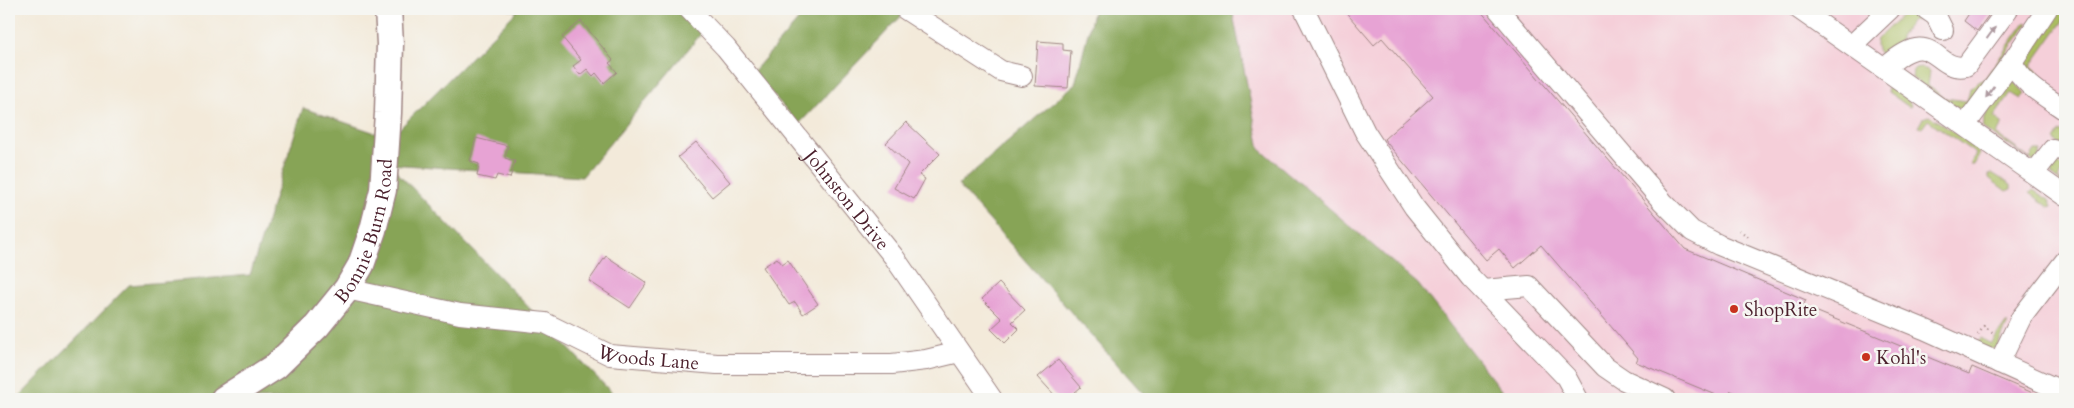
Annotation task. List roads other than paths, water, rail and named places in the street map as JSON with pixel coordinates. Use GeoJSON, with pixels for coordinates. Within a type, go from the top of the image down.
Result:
{"type":"FeatureCollection","features":[{"type":"Feature","properties":{"kind":"main road","name":"Bonnie Burn Road"},"geometry":{"type":"LineString","coordinates":[[224,399],[276,366],[317,326],[347,289],[361,265],[373,230],[383,190],[390,44],[388,9]]}},
{"type":"Feature","properties":{"kind":"street","name":"Johnston Drive"},"geometry":{"type":"LineString","coordinates":[[689,9],[726,48],[894,257],[992,399]]}},
{"type":"Feature","properties":{"kind":"street"},"geometry":{"type":"LineString","coordinates":[[905,9],[1000,71],[1022,76]]}},
{"type":"Feature","properties":{"kind":"street"},"geometry":{"type":"LineString","coordinates":[[1304,9],[1365,132],[1414,207],[1483,290],[1566,377],[1578,399]]}},
{"type":"Feature","properties":{"kind":"street"},"geometry":{"type":"LineString","coordinates":[[1498,9],[1639,175],[1692,231],[1719,245],[1924,329],[2058,389],[2065,395]]}},
{"type":"Feature","properties":{"kind":"street"},"geometry":{"type":"LineString","coordinates":[[1799,9],[1966,124],[2065,196]]}},
{"type":"Feature","properties":{"kind":"street"},"geometry":{"type":"LineString","coordinates":[[1852,45],[1890,9]]}},
{"type":"Feature","properties":{"kind":"street"},"geometry":{"type":"LineString","coordinates":[[1926,9],[1936,16],[1943,30]]}},
{"type":"Feature","properties":{"kind":"street"},"geometry":{"type":"LineString","coordinates":[[1892,73],[1930,56],[1959,67],[1966,66],[2008,9]]}},
{"type":"Feature","properties":{"kind":"street"},"geometry":{"type":"LineString","coordinates":[[1966,124],[2012,62],[2047,9]]}},
{"type":"Feature","properties":{"kind":"street"},"geometry":{"type":"LineString","coordinates":[[2012,62],[2022,79],[2065,110]]}},
{"type":"Feature","properties":{"kind":"street"},"geometry":{"type":"LineString","coordinates":[[2034,174],[2052,149]]}},
{"type":"Feature","properties":{"kind":"street"},"geometry":{"type":"LineString","coordinates":[[1998,363],[2021,318],[2065,261]]}},
{"type":"Feature","properties":{"kind":"street"},"geometry":{"type":"LineString","coordinates":[[1483,290],[1529,286],[1605,368],[1624,380],[1665,399]]}},
{"type":"Feature","properties":{"kind":"street","name":"Woods Lane"},"geometry":{"type":"LineString","coordinates":[[347,289],[460,314],[545,323],[610,355],[717,364],[892,364],[926,360],[959,352]]}},
{"type":"Feature","properties":{"kind":"place","name":"ShopRite"},"geometry":{"type":"Point","coordinates":[1734,309]}},
{"type":"Feature","properties":{"kind":"place","name":"Kohl's"},"geometry":{"type":"Point","coordinates":[1866,357]}}]}
